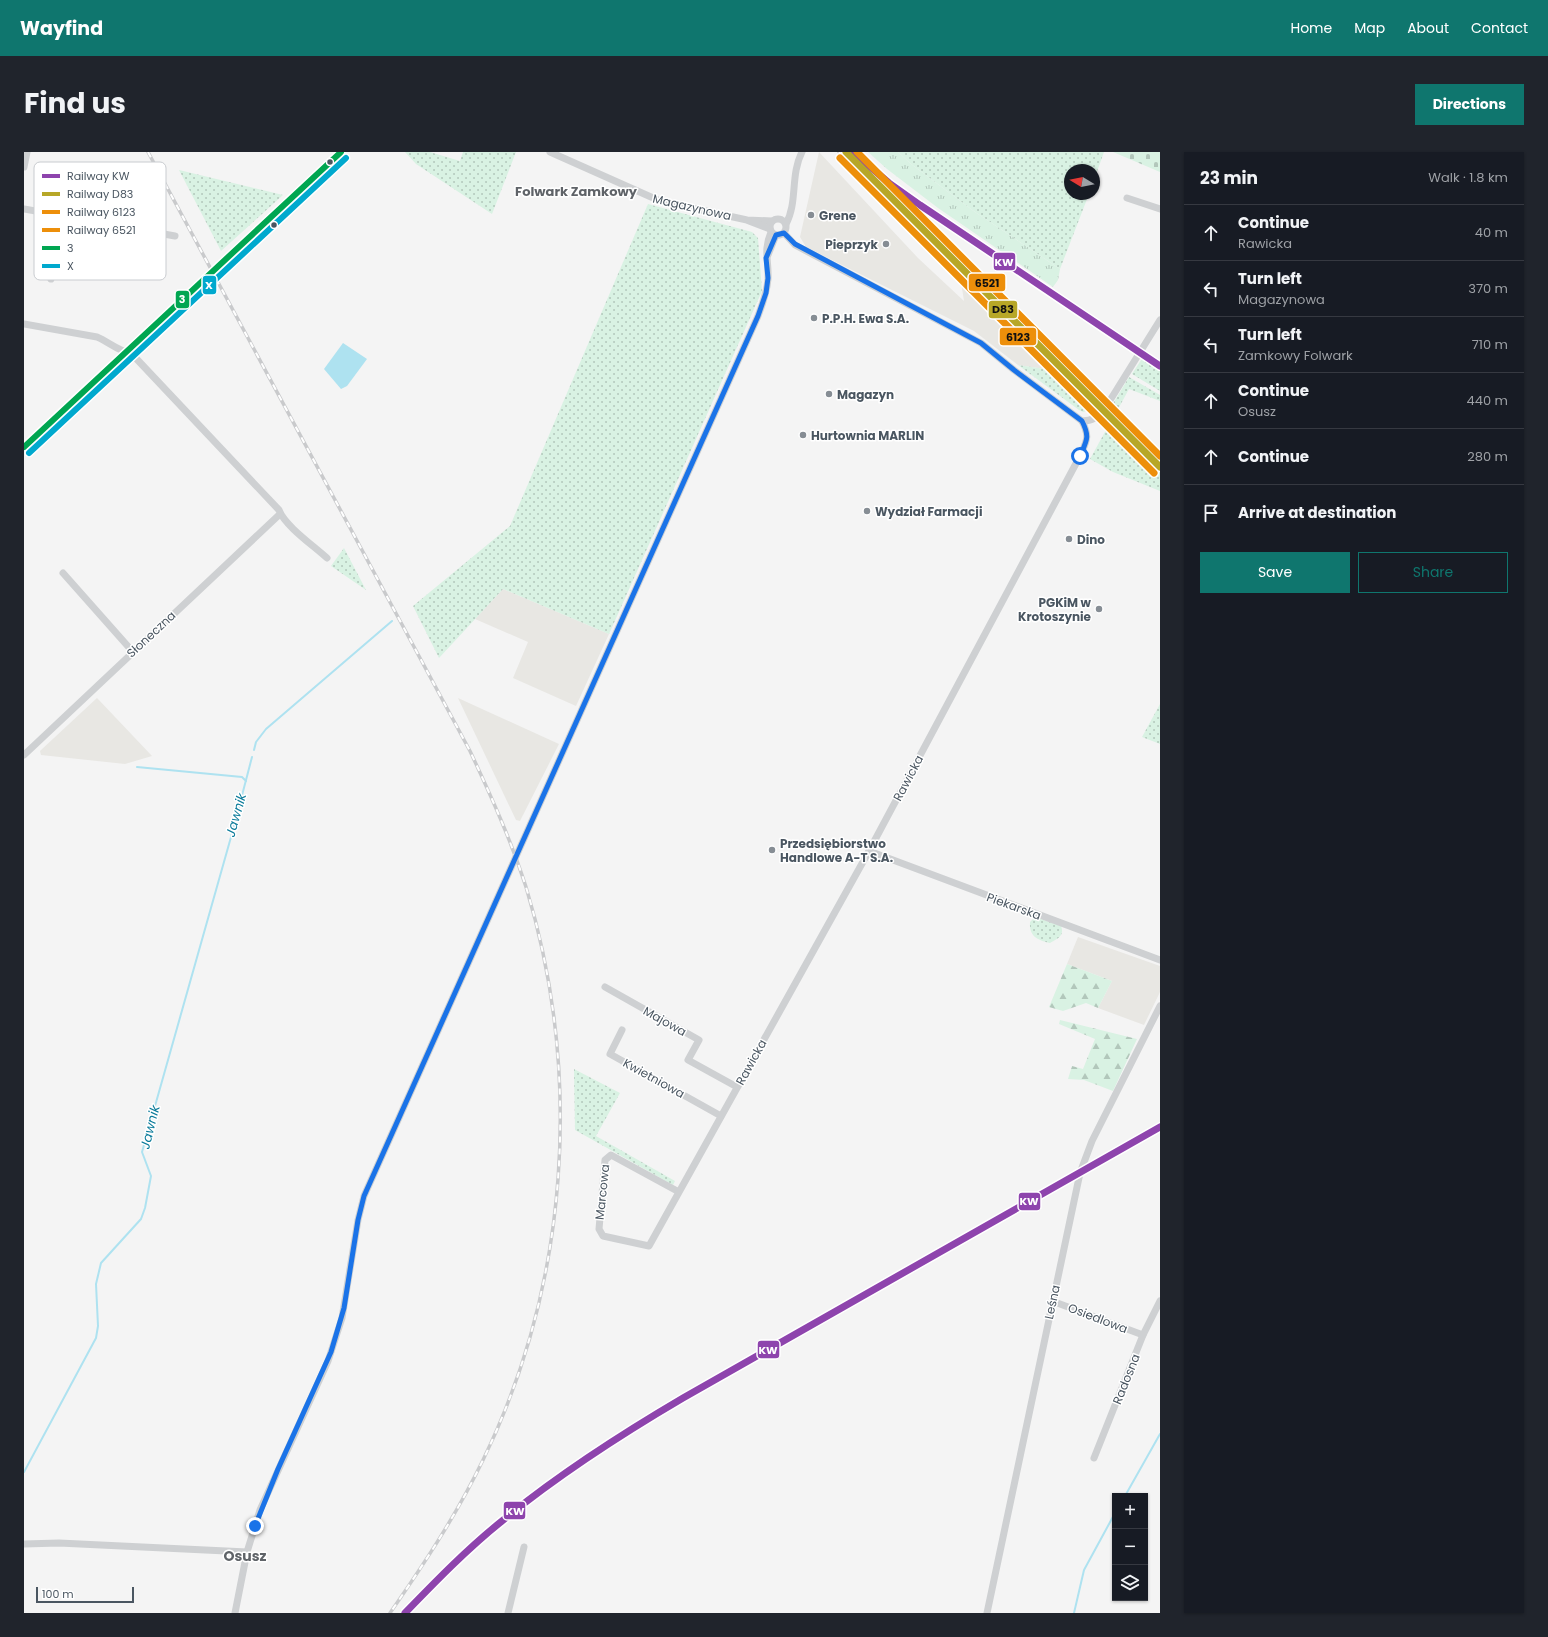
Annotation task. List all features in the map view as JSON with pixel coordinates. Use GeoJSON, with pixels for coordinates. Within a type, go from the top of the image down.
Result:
{"type":"FeatureCollection","features":[{"type":"Feature","properties":{"kind":"main road"},"geometry":{"type":"LineString","coordinates":[[24,447],[341,152]]}},
{"type":"Feature","properties":{"kind":"street"},"geometry":{"type":"LineString","coordinates":[[24,167],[27,152]]}},
{"type":"Feature","properties":{"kind":"street","name":"Magazynowa"},"geometry":{"type":"LineString","coordinates":[[550,152],[660,201],[748,220],[772,229]]}},
{"type":"Feature","properties":{"kind":"street"},"geometry":{"type":"LineString","coordinates":[[235,1613],[247,1552],[260,1510],[331,1352],[344,1308],[358,1220],[364,1196],[758,316],[766,293],[768,278],[766,244],[772,229],[791,215],[797,167],[802,152]]}},
{"type":"Feature","properties":{"kind":"street"},"geometry":{"type":"LineString","coordinates":[[1127,198],[1160,209]]}},
{"type":"Feature","properties":{"kind":"street"},"geometry":{"type":"LineString","coordinates":[[24,209],[34,211]]}},
{"type":"Feature","properties":{"kind":"street"},"geometry":{"type":"LineString","coordinates":[[783,222],[784,233]]}},
{"type":"Feature","properties":{"kind":"street"},"geometry":{"type":"LineString","coordinates":[[772,229],[784,233],[795,244],[981,343],[1082,421],[1090,421],[1096,418],[1104,410],[1160,320]]}},
{"type":"Feature","properties":{"kind":"street"},"geometry":{"type":"LineString","coordinates":[[166,234],[175,236]]}},
{"type":"Feature","properties":{"kind":"street"},"geometry":{"type":"LineString","coordinates":[[24,324],[97,337],[109,342],[125,353],[131,353],[279,510],[280,514],[327,558]]}},
{"type":"Feature","properties":{"kind":"street","name":"Rawicka"},"geometry":{"type":"LineString","coordinates":[[649,1246],[869,851],[1080,456],[1087,439],[1088,432],[1082,421]]}},
{"type":"Feature","properties":{"kind":"street","name":"Słoneczna"},"geometry":{"type":"LineString","coordinates":[[24,755],[280,514]]}},
{"type":"Feature","properties":{"kind":"street"},"geometry":{"type":"LineString","coordinates":[[63,573],[132,652]]}},
{"type":"Feature","properties":{"kind":"street","name":"Piekarska"},"geometry":{"type":"LineString","coordinates":[[869,851],[1160,960]]}},
{"type":"Feature","properties":{"kind":"street","name":"Majowa"},"geometry":{"type":"LineString","coordinates":[[605,987],[699,1040],[688,1060],[737,1087]]}},
{"type":"Feature","properties":{"kind":"street","name":"Leśna"},"geometry":{"type":"LineString","coordinates":[[987,1613],[1080,1173],[1085,1159],[1160,1006]]}},
{"type":"Feature","properties":{"kind":"street","name":"Kwietniowa"},"geometry":{"type":"LineString","coordinates":[[622,1030],[610,1054],[721,1116]]}},
{"type":"Feature","properties":{"kind":"street","name":"Marcowa"},"geometry":{"type":"LineString","coordinates":[[649,1246],[603,1236],[598,1229],[605,1160],[611,1155],[679,1192]]}},
{"type":"Feature","properties":{"kind":"street","name":"Osiedlowa"},"geometry":{"type":"LineString","coordinates":[[1052,1300],[1143,1335]]}},
{"type":"Feature","properties":{"kind":"street","name":"Radosna"},"geometry":{"type":"LineString","coordinates":[[1094,1458],[1143,1335],[1160,1301]]}},
{"type":"Feature","properties":{"kind":"street"},"geometry":{"type":"LineString","coordinates":[[24,1544],[59,1543],[247,1552]]}},
{"type":"Feature","properties":{"kind":"street"},"geometry":{"type":"LineString","coordinates":[[508,1613],[524,1547]]}},
{"type":"Feature","properties":{"kind":"shaded area"},"geometry":{"type":"Polygon","coordinates":[[[819,152],[918,258],[964,301],[961,282],[1050,364],[1045,369],[1018,365],[974,331],[806,247],[800,237],[819,152]]]}},
{"type":"Feature","properties":{"kind":"shaded area"},"geometry":{"type":"Polygon","coordinates":[[[503,589],[609,634],[576,706],[513,678],[528,642],[475,619],[503,589]]]}},
{"type":"Feature","properties":{"kind":"shaded area"},"geometry":{"type":"Polygon","coordinates":[[[97,698],[152,756],[125,764],[41,755],[40,751],[97,698]]]}},
{"type":"Feature","properties":{"kind":"shaded area"},"geometry":{"type":"Polygon","coordinates":[[[458,698],[559,744],[520,821],[516,820],[458,698]]]}},
{"type":"Feature","properties":{"kind":"shaded area"},"geometry":{"type":"Polygon","coordinates":[[[1078,937],[1160,966],[1160,992],[1144,1025],[1098,1008],[1112,981],[1067,964],[1078,937]]]}},
{"type":"Feature","properties":{"kind":"green space"},"geometry":{"type":"Polygon","coordinates":[[[405,152],[430,152],[460,161],[463,152],[516,152],[492,214],[416,164],[405,152]]]}},
{"type":"Feature","properties":{"kind":"green space"},"geometry":{"type":"Polygon","coordinates":[[[868,152],[898,152],[911,164],[975,212],[1060,269],[1058,280],[1053,287],[938,208],[887,169],[868,152]]]}},
{"type":"Feature","properties":{"kind":"green space"},"geometry":{"type":"Polygon","coordinates":[[[898,152],[1104,152],[1100,164],[1064,164],[1064,200],[1087,200],[1060,269],[975,212],[911,164],[898,152]]]}},
{"type":"Feature","properties":{"kind":"green space"},"geometry":{"type":"Polygon","coordinates":[[[1113,152],[1160,152],[1160,172],[1113,152]]]}},
{"type":"Feature","properties":{"kind":"green space"},"geometry":{"type":"Polygon","coordinates":[[[179,170],[283,195],[221,251],[179,170]]]}},
{"type":"Feature","properties":{"kind":"green space"},"geometry":{"type":"Polygon","coordinates":[[[648,204],[752,232],[758,238],[762,291],[609,634],[503,589],[439,658],[413,606],[510,526],[648,204]]]}},
{"type":"Feature","properties":{"kind":"green space"},"geometry":{"type":"Polygon","coordinates":[[[1143,357],[1160,370],[1160,391],[1132,374],[1143,357]]]}},
{"type":"Feature","properties":{"kind":"green space"},"geometry":{"type":"Polygon","coordinates":[[[1050,364],[1096,409],[1083,412],[1079,410],[1018,365],[1045,369],[1050,364]]]}},
{"type":"Feature","properties":{"kind":"green space"},"geometry":{"type":"Polygon","coordinates":[[[1129,377],[1160,395],[1160,401],[1129,389],[1117,411],[1111,407],[1129,377]]]}},
{"type":"Feature","properties":{"kind":"green space"},"geometry":{"type":"Polygon","coordinates":[[[1111,421],[1160,473],[1160,491],[1113,472],[1090,459],[1111,421]]]}},
{"type":"Feature","properties":{"kind":"green space"},"geometry":{"type":"Polygon","coordinates":[[[344,548],[366,590],[331,566],[344,548]]]}},
{"type":"Feature","properties":{"kind":"green space"},"geometry":{"type":"Polygon","coordinates":[[[1160,704],[1160,744],[1142,737],[1160,704]]]}},
{"type":"Feature","properties":{"kind":"green space"},"geometry":{"type":"Polygon","coordinates":[[[1035,917],[1061,926],[1062,932],[1060,937],[1050,943],[1035,937],[1031,931],[1030,922],[1035,917]]]}},
{"type":"Feature","properties":{"kind":"green space"},"geometry":{"type":"Polygon","coordinates":[[[1067,964],[1112,981],[1098,1008],[1086,1003],[1063,1011],[1049,1007],[1067,964]]]}},
{"type":"Feature","properties":{"kind":"green space"},"geometry":{"type":"Polygon","coordinates":[[[1060,1020],[1137,1039],[1113,1091],[1084,1080],[1068,1079],[1072,1066],[1083,1069],[1095,1039],[1059,1024],[1060,1020]]]}},
{"type":"Feature","properties":{"kind":"green space"},"geometry":{"type":"Polygon","coordinates":[[[574,1069],[620,1093],[596,1136],[675,1181],[673,1185],[575,1130],[574,1069]]]}},
{"type":"Feature","properties":{"kind":"water"},"geometry":{"type":"Polygon","coordinates":[[[343,343],[367,359],[347,386],[341,389],[324,369],[343,343]]]}},
{"type":"Feature","properties":{"kind":"waterway","name":"Jawnik"},"geometry":{"type":"LineString","coordinates":[[254,750],[256,742],[266,729],[392,621]]}},
{"type":"Feature","properties":{"kind":"waterway","name":"Jawnik"},"geometry":{"type":"LineString","coordinates":[[24,1472],[96,1338],[98,1326],[96,1284],[101,1263],[141,1219],[145,1208],[151,1176],[142,1152],[233,830],[252,757]]}},
{"type":"Feature","properties":{"kind":"waterway"},"geometry":{"type":"LineString","coordinates":[[137,767],[242,777],[246,781]]}},
{"type":"Feature","properties":{"kind":"waterway"},"geometry":{"type":"LineString","coordinates":[[1127,1493],[1160,1434]]}},
{"type":"Feature","properties":{"kind":"waterway"},"geometry":{"type":"LineString","coordinates":[[1074,1613],[1084,1570],[1112,1519]]}},
{"type":"Feature","properties":{"kind":"railway"},"geometry":{"type":"LineString","coordinates":[[148,152],[153,162]]}},
{"type":"Feature","properties":{"kind":"railway"},"geometry":{"type":"LineString","coordinates":[[839,152],[1014,327]]}},
{"type":"Feature","properties":{"kind":"railway"},"geometry":{"type":"LineString","coordinates":[[166,185],[470,751],[514,852],[526,887],[544,958],[555,1031],[560,1104],[558,1178],[549,1250],[534,1322],[512,1392],[483,1460],[440,1538],[390,1613]]}},
{"type":"Feature","properties":{"kind":"rail line","name":"D83"},"geometry":{"type":"LineString","coordinates":[[846,152],[1160,467]]}},
{"type":"Feature","properties":{"kind":"rail line","name":"KW"},"geometry":{"type":"LineString","coordinates":[[853,152],[889,183],[920,205],[1160,366]]}},
{"type":"Feature","properties":{"kind":"rail line","name":"6521"},"geometry":{"type":"LineString","coordinates":[[857,152],[1160,456]]}},
{"type":"Feature","properties":{"kind":"rail line","name":"6123"},"geometry":{"type":"LineString","coordinates":[[840,158],[1154,473]]}},
{"type":"Feature","properties":{"kind":"rail line","name":"KW"},"geometry":{"type":"LineString","coordinates":[[405,1613],[452,1566],[489,1532],[545,1487],[636,1426],[1160,1127]]}},
{"type":"Feature","properties":{"kind":"transit line","name":"3"},"geometry":{"type":"LineString","coordinates":[[24,447],[341,152]]}},
{"type":"Feature","properties":{"kind":"transit line","name":"X"},"geometry":{"type":"LineString","coordinates":[[29,453],[346,158]]}},
{"type":"Feature","properties":{"kind":"place","name":"Grene"},"geometry":{"type":"Point","coordinates":[811,215]}},
{"type":"Feature","properties":{"kind":"place","name":"Pieprzyk"},"geometry":{"type":"Point","coordinates":[886,244]}},
{"type":"Feature","properties":{"kind":"place","name":"P.P.H. Ewa S.A."},"geometry":{"type":"Point","coordinates":[814,318]}},
{"type":"Feature","properties":{"kind":"place","name":"Magazyn"},"geometry":{"type":"Point","coordinates":[829,394]}},
{"type":"Feature","properties":{"kind":"place","name":"Hurtownia MARLIN"},"geometry":{"type":"Point","coordinates":[803,435]}},
{"type":"Feature","properties":{"kind":"place","name":"Wydział Farmacji"},"geometry":{"type":"Point","coordinates":[867,511]}},
{"type":"Feature","properties":{"kind":"place","name":"Dino"},"geometry":{"type":"Point","coordinates":[1069,539]}},
{"type":"Feature","properties":{"kind":"place","name":"PGKiM w Krotoszynie"},"geometry":{"type":"Point","coordinates":[1099,609]}},
{"type":"Feature","properties":{"kind":"place","name":"Przedsiębiorstwo Handlowe A-T S.A."},"geometry":{"type":"Point","coordinates":[772,850]}},
{"type":"Feature","properties":{"kind":"district","name":"Folwark Zamkowy"},"geometry":{"type":"Point","coordinates":[576,191]}},
{"type":"Feature","properties":{"kind":"district","name":"Osusz"},"geometry":{"type":"Point","coordinates":[245,1556]}},
{"type":"Feature","properties":{"kind":"route"},"geometry":{"type":"LineString","coordinates":[[255,1526],[260,1510],[331,1352],[342,1318],[360,1208],[369,1182],[758,316],[766,293],[768,278],[766,258],[776,235],[782,235],[784,233],[795,244],[832,265],[961,331],[981,343],[1082,421],[1088,432],[1087,439],[1080,456]]}}]}
